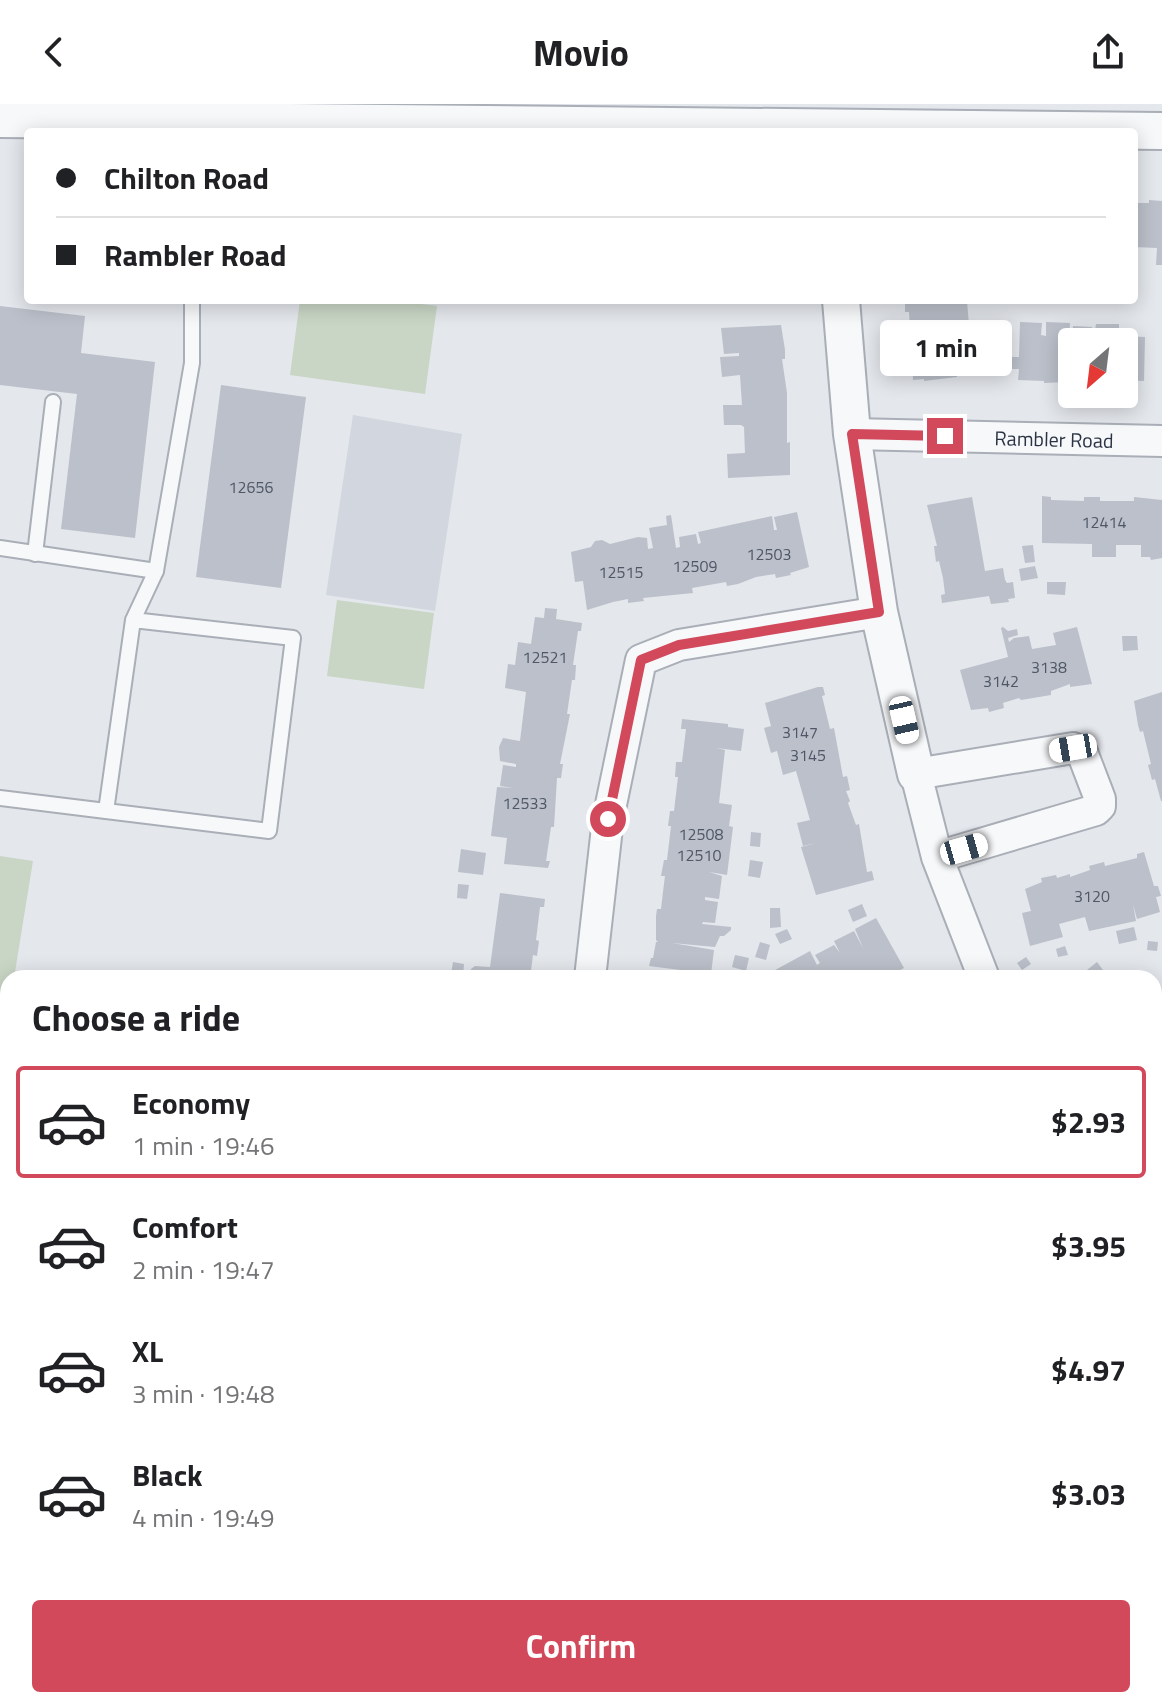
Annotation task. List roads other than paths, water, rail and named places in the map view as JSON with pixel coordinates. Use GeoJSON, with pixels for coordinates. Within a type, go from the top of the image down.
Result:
{"type":"FeatureCollection","features":[{"type":"Feature","properties":{"kind":"street"},"geometry":{"type":"LineString","coordinates":[[0,119],[192,127],[833,121],[1063,128]]}},
{"type":"Feature","properties":{"kind":"street"},"geometry":{"type":"LineString","coordinates":[[1138,130],[1162,131]]}},
{"type":"Feature","properties":{"kind":"street"},"geometry":{"type":"LineString","coordinates":[[841,304],[852,434],[879,612],[936,851],[981,970]]}},
{"type":"Feature","properties":{"kind":"street","name":"Rambler Road"},"geometry":{"type":"LineString","coordinates":[[852,434],[1162,441]]}},
{"type":"Feature","properties":{"kind":"street"},"geometry":{"type":"LineString","coordinates":[[591,970],[608,819],[641,660],[679,645],[879,612]]}},
{"type":"Feature","properties":{"kind":"street"},"geometry":{"type":"LineString","coordinates":[[916,774],[1078,748],[1100,799],[1096,810],[936,851]]}},
{"type":"Feature","properties":{"kind":"lane"},"geometry":{"type":"LineString","coordinates":[[106,811],[133,620],[156,571],[192,363],[192,304]]}},
{"type":"Feature","properties":{"kind":"lane"},"geometry":{"type":"LineString","coordinates":[[35,554],[53,402]]}},
{"type":"Feature","properties":{"kind":"lane"},"geometry":{"type":"LineString","coordinates":[[0,548],[156,571]]}},
{"type":"Feature","properties":{"kind":"lane"},"geometry":{"type":"LineString","coordinates":[[0,798],[269,831],[293,638],[133,620]]}}]}
